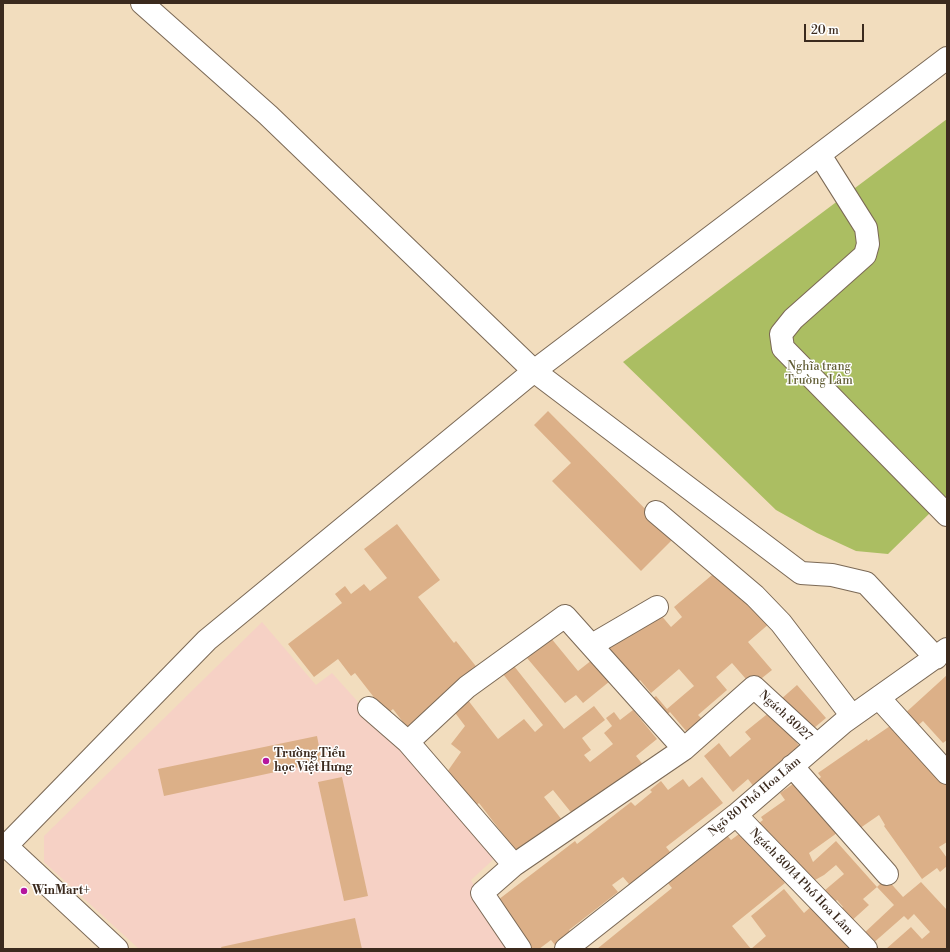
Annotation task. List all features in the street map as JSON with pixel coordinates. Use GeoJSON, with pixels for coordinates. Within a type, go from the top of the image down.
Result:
{"type":"FeatureCollection","features":[{"type":"Feature","properties":{"kind":"street"},"geometry":{"type":"LineString","coordinates":[[142,3],[268,115],[534,371],[802,573],[832,575],[866,583],[941,654]]}},
{"type":"Feature","properties":{"kind":"street"},"geometry":{"type":"LineString","coordinates":[[114,948],[4,844],[207,640],[534,371],[947,58]]}},
{"type":"Feature","properties":{"kind":"street"},"geometry":{"type":"LineString","coordinates":[[820,155],[866,228],[868,244],[865,255],[793,319],[781,334],[783,348],[947,515]]}},
{"type":"Feature","properties":{"kind":"street"},"geometry":{"type":"LineString","coordinates":[[656,512],[755,596],[781,623],[852,716]]}},
{"type":"Feature","properties":{"kind":"street"},"geometry":{"type":"LineString","coordinates":[[592,646],[657,607]]}},
{"type":"Feature","properties":{"kind":"street"},"geometry":{"type":"LineString","coordinates":[[408,742],[467,687],[565,616],[684,749],[514,865],[482,893],[520,949]]}},
{"type":"Feature","properties":{"kind":"street","name":"Ngõ 80 Phố Hoa Lâm"},"geometry":{"type":"LineString","coordinates":[[566,949],[736,815],[852,716],[941,654]]}},
{"type":"Feature","properties":{"kind":"street","name":"Ngách 80/27"},"geometry":{"type":"LineString","coordinates":[[684,749],[754,686],[817,745]]}},
{"type":"Feature","properties":{"kind":"street"},"geometry":{"type":"LineString","coordinates":[[879,698],[947,773]]}},
{"type":"Feature","properties":{"kind":"street"},"geometry":{"type":"LineString","coordinates":[[369,708],[408,742],[514,865]]}},
{"type":"Feature","properties":{"kind":"street"},"geometry":{"type":"LineString","coordinates":[[792,766],[887,874]]}},
{"type":"Feature","properties":{"kind":"street","name":"Ngách 80/14 Phố Hoa Lâm"},"geometry":{"type":"LineString","coordinates":[[736,815],[866,949]]}},
{"type":"Feature","properties":{"kind":"shaded area","name":"Trường Tiểu học Việt Hưng"},"geometry":{"type":"Polygon","coordinates":[[[262,622],[316,685],[332,673],[497,856],[471,880],[509,949],[139,949],[44,862],[44,836],[262,622]]]}},
{"type":"Feature","properties":{"kind":"green space","name":"Nghĩa trang Trường Lâm"},"geometry":{"type":"Polygon","coordinates":[[[947,119],[947,524],[933,510],[888,554],[856,551],[817,533],[776,510],[623,362],[947,119]]]}},
{"type":"Feature","properties":{"kind":"building"},"geometry":{"type":"Polygon","coordinates":[[[548,411],[674,538],[641,571],[552,481],[571,463],[534,425],[548,411]]]}},
{"type":"Feature","properties":{"kind":"building"},"geometry":{"type":"Polygon","coordinates":[[[397,524],[440,580],[418,597],[454,643],[456,641],[482,674],[409,730],[393,709],[387,714],[355,673],[351,676],[338,659],[314,677],[288,644],[342,603],[335,594],[345,586],[351,594],[364,584],[370,591],[387,578],[364,549],[397,524]]]}},
{"type":"Feature","properties":{"kind":"building"},"geometry":{"type":"Polygon","coordinates":[[[718,570],[770,623],[748,642],[772,670],[752,686],[732,663],[716,677],[727,690],[698,715],[702,719],[687,732],[670,712],[661,720],[647,703],[656,696],[667,709],[694,686],[679,669],[651,693],[640,680],[632,687],[602,652],[660,614],[671,627],[682,617],[674,607],[718,570]]]}},
{"type":"Feature","properties":{"kind":"building"},"geometry":{"type":"Polygon","coordinates":[[[546,632],[578,671],[597,656],[615,677],[583,703],[576,695],[565,703],[522,652],[546,632]]]}},
{"type":"Feature","properties":{"kind":"building"},"geometry":{"type":"Polygon","coordinates":[[[510,661],[564,729],[594,706],[605,720],[582,738],[591,750],[584,755],[590,762],[613,744],[604,733],[612,726],[606,718],[614,712],[620,720],[633,710],[657,739],[636,756],[644,766],[574,816],[553,790],[544,797],[566,825],[522,859],[479,803],[473,808],[445,775],[461,752],[451,744],[465,726],[450,706],[464,695],[498,739],[524,719],[535,732],[543,725],[499,669],[510,661]]]}},
{"type":"Feature","properties":{"kind":"building"},"geometry":{"type":"Polygon","coordinates":[[[947,675],[947,740],[943,743],[923,721],[914,729],[902,716],[947,675]]]}},
{"type":"Feature","properties":{"kind":"building"},"geometry":{"type":"Polygon","coordinates":[[[797,685],[826,718],[808,733],[780,700],[797,685]]]}},
{"type":"Feature","properties":{"kind":"building"},"geometry":{"type":"Polygon","coordinates":[[[771,711],[801,748],[754,787],[748,779],[733,792],[704,756],[719,743],[730,757],[751,739],[745,732],[771,711]]]}},
{"type":"Feature","properties":{"kind":"building"},"geometry":{"type":"Polygon","coordinates":[[[896,722],[918,745],[947,786],[947,842],[939,847],[947,858],[947,866],[940,872],[937,868],[922,879],[884,826],[885,825],[879,815],[853,833],[815,782],[821,777],[818,773],[867,739],[868,741],[896,722]]]}},
{"type":"Feature","properties":{"kind":"building"},"geometry":{"type":"Polygon","coordinates":[[[317,736],[322,762],[164,796],[158,769],[317,736]]]}},
{"type":"Feature","properties":{"kind":"building"},"geometry":{"type":"Polygon","coordinates":[[[342,777],[368,896],[344,901],[318,782],[342,777]]]}},
{"type":"Feature","properties":{"kind":"building"},"geometry":{"type":"Polygon","coordinates":[[[702,777],[723,803],[666,847],[675,858],[634,890],[623,877],[612,885],[618,892],[569,930],[574,936],[558,949],[551,940],[539,949],[530,949],[494,903],[575,841],[577,844],[631,802],[635,806],[652,792],[650,790],[661,781],[668,790],[683,779],[689,787],[702,777]]]}},
{"type":"Feature","properties":{"kind":"building"},"geometry":{"type":"Polygon","coordinates":[[[800,779],[837,833],[809,853],[813,862],[836,841],[877,887],[863,899],[869,905],[848,924],[837,912],[843,907],[837,900],[828,908],[818,896],[844,874],[836,865],[824,875],[806,885],[755,826],[763,820],[761,817],[785,800],[780,793],[800,779]]]}},
{"type":"Feature","properties":{"kind":"building"},"geometry":{"type":"Polygon","coordinates":[[[721,828],[731,840],[743,831],[785,883],[732,926],[751,949],[597,949],[672,888],[662,876],[721,828]]]}},
{"type":"Feature","properties":{"kind":"building"},"geometry":{"type":"Polygon","coordinates":[[[886,878],[903,897],[921,882],[947,910],[947,949],[886,949],[911,927],[922,939],[930,932],[914,914],[908,920],[904,916],[871,945],[862,935],[894,905],[877,887],[886,878]]]}},
{"type":"Feature","properties":{"kind":"building"},"geometry":{"type":"Polygon","coordinates":[[[784,889],[804,913],[815,903],[853,949],[751,949],[766,936],[751,916],[784,889]]]}},
{"type":"Feature","properties":{"kind":"building"},"geometry":{"type":"Polygon","coordinates":[[[355,918],[362,949],[222,949],[221,947],[355,918]]]}},
{"type":"Feature","properties":{"kind":"place","name":"Trường Tiểu học Việt Hưng"},"geometry":{"type":"Point","coordinates":[266,761]}},
{"type":"Feature","properties":{"kind":"place","name":"WinMart+"},"geometry":{"type":"Point","coordinates":[24,891]}}]}
